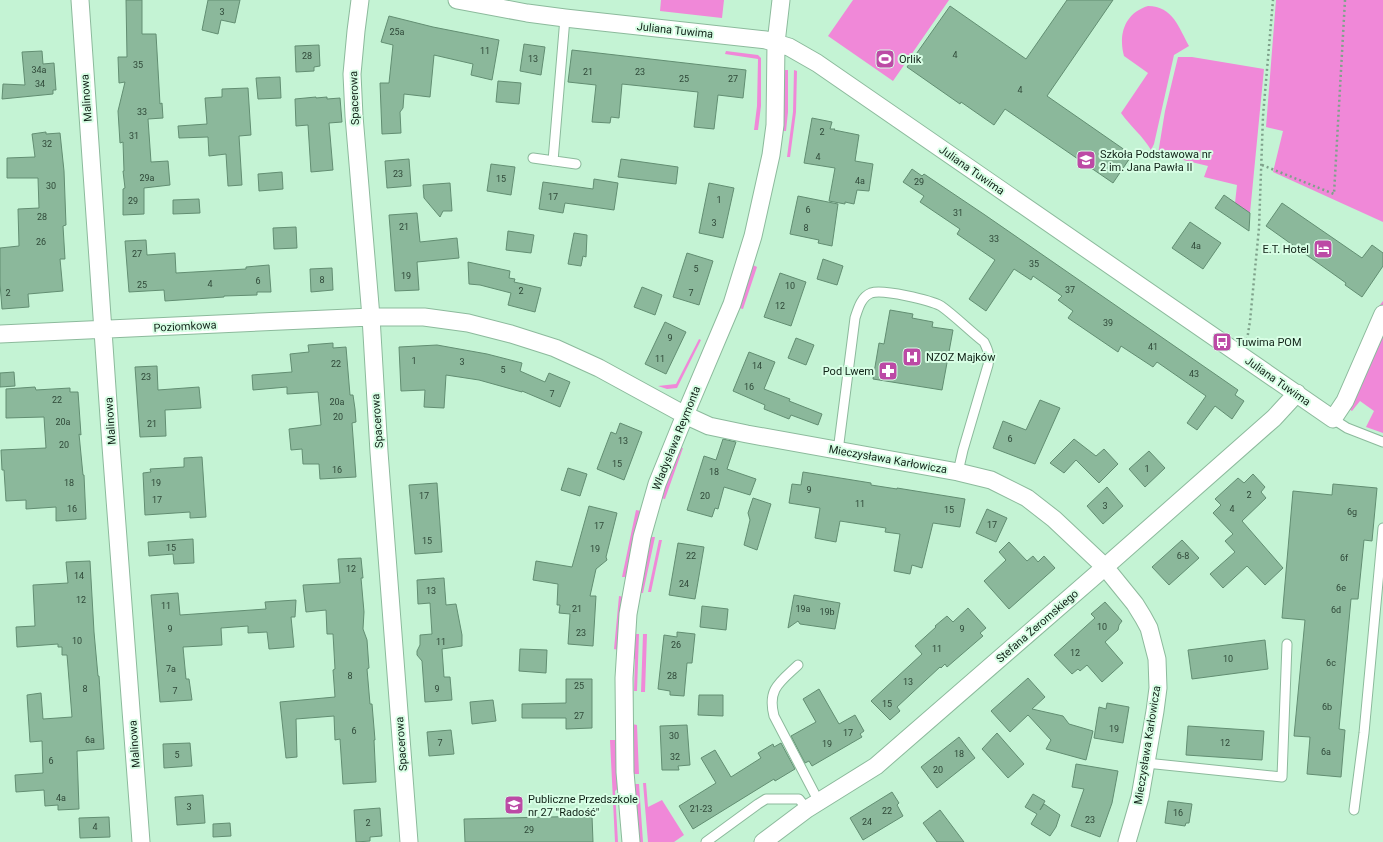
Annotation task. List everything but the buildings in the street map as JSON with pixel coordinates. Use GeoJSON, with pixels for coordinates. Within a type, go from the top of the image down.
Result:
{"type":"FeatureCollection","features":[{"type":"Feature","properties":{"kind":"street","name":"Malinowa"},"geometry":{"type":"LineString","coordinates":[[80,0],[103,330],[142,842]]}},
{"type":"Feature","properties":{"kind":"street","name":"Spacerowa"},"geometry":{"type":"LineString","coordinates":[[360,0],[352,74],[356,152],[371,317],[379,452],[409,842]]}},
{"type":"Feature","properties":{"kind":"street","name":"Juliana Tuwima"},"geometry":{"type":"LineString","coordinates":[[457,0],[520,12],[727,36],[776,43],[789,47],[817,63],[1333,419]]}},
{"type":"Feature","properties":{"kind":"street","name":"Władysława Reymonta"},"geometry":{"type":"LineString","coordinates":[[631,842],[625,772],[624,678],[628,614],[642,537],[657,484],[732,304],[753,236],[771,155],[775,125],[776,43],[781,0]]}},
{"type":"Feature","properties":{"kind":"street"},"geometry":{"type":"LineString","coordinates":[[1333,419],[1345,401],[1383,314]]}},
{"type":"Feature","properties":{"kind":"street","name":"Poziomkowa"},"geometry":{"type":"LineString","coordinates":[[0,334],[371,317]]}},
{"type":"Feature","properties":{"kind":"street","name":"Mieczysława Karłowicza"},"geometry":{"type":"LineString","coordinates":[[371,317],[424,317],[468,323],[518,336],[556,348],[599,368],[685,415],[709,426],[958,472],[991,480],[1027,498],[1054,519],[1105,567],[1143,617],[1149,628],[1156,652],[1158,688],[1140,797],[1127,842]]}},
{"type":"Feature","properties":{"kind":"street","name":"Stefana Żeromskiego"},"geometry":{"type":"LineString","coordinates":[[763,842],[813,805],[876,766],[1274,418],[1296,393]]}},
{"type":"Feature","properties":{"kind":"lane"},"geometry":{"type":"LineString","coordinates":[[553,161],[565,18]]}},
{"type":"Feature","properties":{"kind":"lane"},"geometry":{"type":"LineString","coordinates":[[533,158],[576,164]]}},
{"type":"Feature","properties":{"kind":"lane"},"geometry":{"type":"LineString","coordinates":[[838,451],[855,318],[859,306],[864,298],[871,294],[880,292],[926,300],[940,306],[984,342],[990,356],[958,472]]}},
{"type":"Feature","properties":{"kind":"lane"},"geometry":{"type":"LineString","coordinates":[[1333,419],[1347,428],[1383,442]]}},
{"type":"Feature","properties":{"kind":"lane"},"geometry":{"type":"LineString","coordinates":[[1354,810],[1364,733],[1383,528]]}},
{"type":"Feature","properties":{"kind":"lane"},"geometry":{"type":"LineString","coordinates":[[1146,763],[1282,776],[1287,644]]}},
{"type":"Feature","properties":{"kind":"lane"},"geometry":{"type":"LineString","coordinates":[[798,665],[779,684],[772,695],[771,705],[774,716],[813,805]]}},
{"type":"Feature","properties":{"kind":"lane"},"geometry":{"type":"LineString","coordinates":[[706,842],[766,799],[799,798],[813,805]]}},
{"type":"Feature","properties":{"kind":"path"},"geometry":{"type":"LineString","coordinates":[[1242,356],[1249,334],[1259,228],[1263,116],[1273,0]]}},
{"type":"Feature","properties":{"kind":"path"},"geometry":{"type":"LineString","coordinates":[[1262,165],[1334,194],[1345,0]]}},
{"type":"Feature","properties":{"kind":"shaded area"},"geometry":{"type":"Polygon","coordinates":[[[661,0],[724,0],[722,18],[660,11],[661,0]]]}},
{"type":"Feature","properties":{"kind":"shaded area","name":"Orlik"},"geometry":{"type":"Polygon","coordinates":[[[853,0],[949,0],[893,81],[828,36],[853,0]]]}},
{"type":"Feature","properties":{"kind":"shaded area"},"geometry":{"type":"Polygon","coordinates":[[[1276,0],[1383,0],[1383,222],[1273,172],[1283,131],[1266,127],[1276,0]]]}},
{"type":"Feature","properties":{"kind":"shaded area"},"geometry":{"type":"Polygon","coordinates":[[[1148,6],[1157,7],[1169,14],[1178,25],[1189,46],[1174,55],[1154,144],[1151,150],[1121,113],[1148,73],[1124,56],[1122,48],[1123,32],[1129,19],[1140,9],[1148,6]]]}},
{"type":"Feature","properties":{"kind":"shaded area"},"geometry":{"type":"Polygon","coordinates":[[[726,51],[758,55],[761,58],[761,106],[758,130],[754,130],[757,106],[758,59],[725,54],[726,51]]]}},
{"type":"Feature","properties":{"kind":"shaded area"},"geometry":{"type":"Polygon","coordinates":[[[1178,57],[1192,57],[1264,69],[1250,213],[1235,203],[1237,185],[1204,177],[1208,166],[1158,154],[1165,111],[1178,57]]]}},
{"type":"Feature","properties":{"kind":"shaded area"},"geometry":{"type":"Polygon","coordinates":[[[784,70],[788,70],[788,112],[786,131],[782,131],[784,70]]]}},
{"type":"Feature","properties":{"kind":"shaded area"},"geometry":{"type":"Polygon","coordinates":[[[794,70],[797,71],[796,112],[790,157],[787,157],[793,112],[794,70]]]}},
{"type":"Feature","properties":{"kind":"shaded area"},"geometry":{"type":"Polygon","coordinates":[[[753,265],[757,267],[743,309],[739,308],[753,265]]]}},
{"type":"Feature","properties":{"kind":"shaded area"},"geometry":{"type":"Polygon","coordinates":[[[1383,301],[1383,433],[1366,427],[1374,411],[1360,401],[1352,411],[1337,401],[1377,309],[1383,301]]]}},
{"type":"Feature","properties":{"kind":"shaded area"},"geometry":{"type":"Polygon","coordinates":[[[699,339],[701,340],[677,388],[667,389],[658,386],[676,384],[699,339]]]}},
{"type":"Feature","properties":{"kind":"shaded area"},"geometry":{"type":"Polygon","coordinates":[[[678,447],[683,448],[665,499],[660,498],[678,447]]]}},
{"type":"Feature","properties":{"kind":"shaded area"},"geometry":{"type":"Polygon","coordinates":[[[636,510],[641,511],[626,577],[622,577],[636,510]]]}},
{"type":"Feature","properties":{"kind":"shaded area"},"geometry":{"type":"Polygon","coordinates":[[[650,537],[655,537],[643,593],[638,593],[650,537]]]}},
{"type":"Feature","properties":{"kind":"shaded area"},"geometry":{"type":"Polygon","coordinates":[[[659,540],[662,540],[651,592],[648,592],[659,540]]]}},
{"type":"Feature","properties":{"kind":"shaded area"},"geometry":{"type":"Polygon","coordinates":[[[619,596],[624,597],[618,650],[614,649],[619,596]]]}},
{"type":"Feature","properties":{"kind":"shaded area"},"geometry":{"type":"Polygon","coordinates":[[[634,634],[639,634],[637,691],[634,691],[634,634]]]}},
{"type":"Feature","properties":{"kind":"shaded area"},"geometry":{"type":"Polygon","coordinates":[[[643,634],[647,634],[645,692],[641,692],[643,634]]]}},
{"type":"Feature","properties":{"kind":"shaded area"},"geometry":{"type":"Polygon","coordinates":[[[632,724],[637,725],[639,774],[633,774],[632,724]]]}},
{"type":"Feature","properties":{"kind":"shaded area"},"geometry":{"type":"Polygon","coordinates":[[[610,740],[619,740],[620,787],[615,791],[618,842],[615,842],[610,740]]]}},
{"type":"Feature","properties":{"kind":"shaded area"},"geometry":{"type":"Polygon","coordinates":[[[643,783],[646,783],[648,807],[662,800],[684,835],[674,842],[648,842],[643,783]]]}},
{"type":"Feature","properties":{"kind":"shaded area"},"geometry":{"type":"Polygon","coordinates":[[[633,784],[639,784],[643,842],[638,842],[633,784]]]}},
{"type":"Feature","properties":{"kind":"place","name":"Orlik"},"geometry":{"type":"Point","coordinates":[885,59]}},
{"type":"Feature","properties":{"kind":"place","name":"Szkoła Podstawowa nr 2 im. Jana Pawła II"},"geometry":{"type":"Point","coordinates":[1086,160]}},
{"type":"Feature","properties":{"kind":"place","name":"E.T. Hotel"},"geometry":{"type":"Point","coordinates":[1323,249]}},
{"type":"Feature","properties":{"kind":"place","name":"Tuwima POM"},"geometry":{"type":"Point","coordinates":[1222,342]}},
{"type":"Feature","properties":{"kind":"place","name":"NZOZ Majków"},"geometry":{"type":"Point","coordinates":[912,357]}},
{"type":"Feature","properties":{"kind":"place","name":"Pod Lwem"},"geometry":{"type":"Point","coordinates":[888,371]}},
{"type":"Feature","properties":{"kind":"place","name":"Publiczne Przedszkole nr 27 \"Radość\""},"geometry":{"type":"Point","coordinates":[514,805]}}]}
